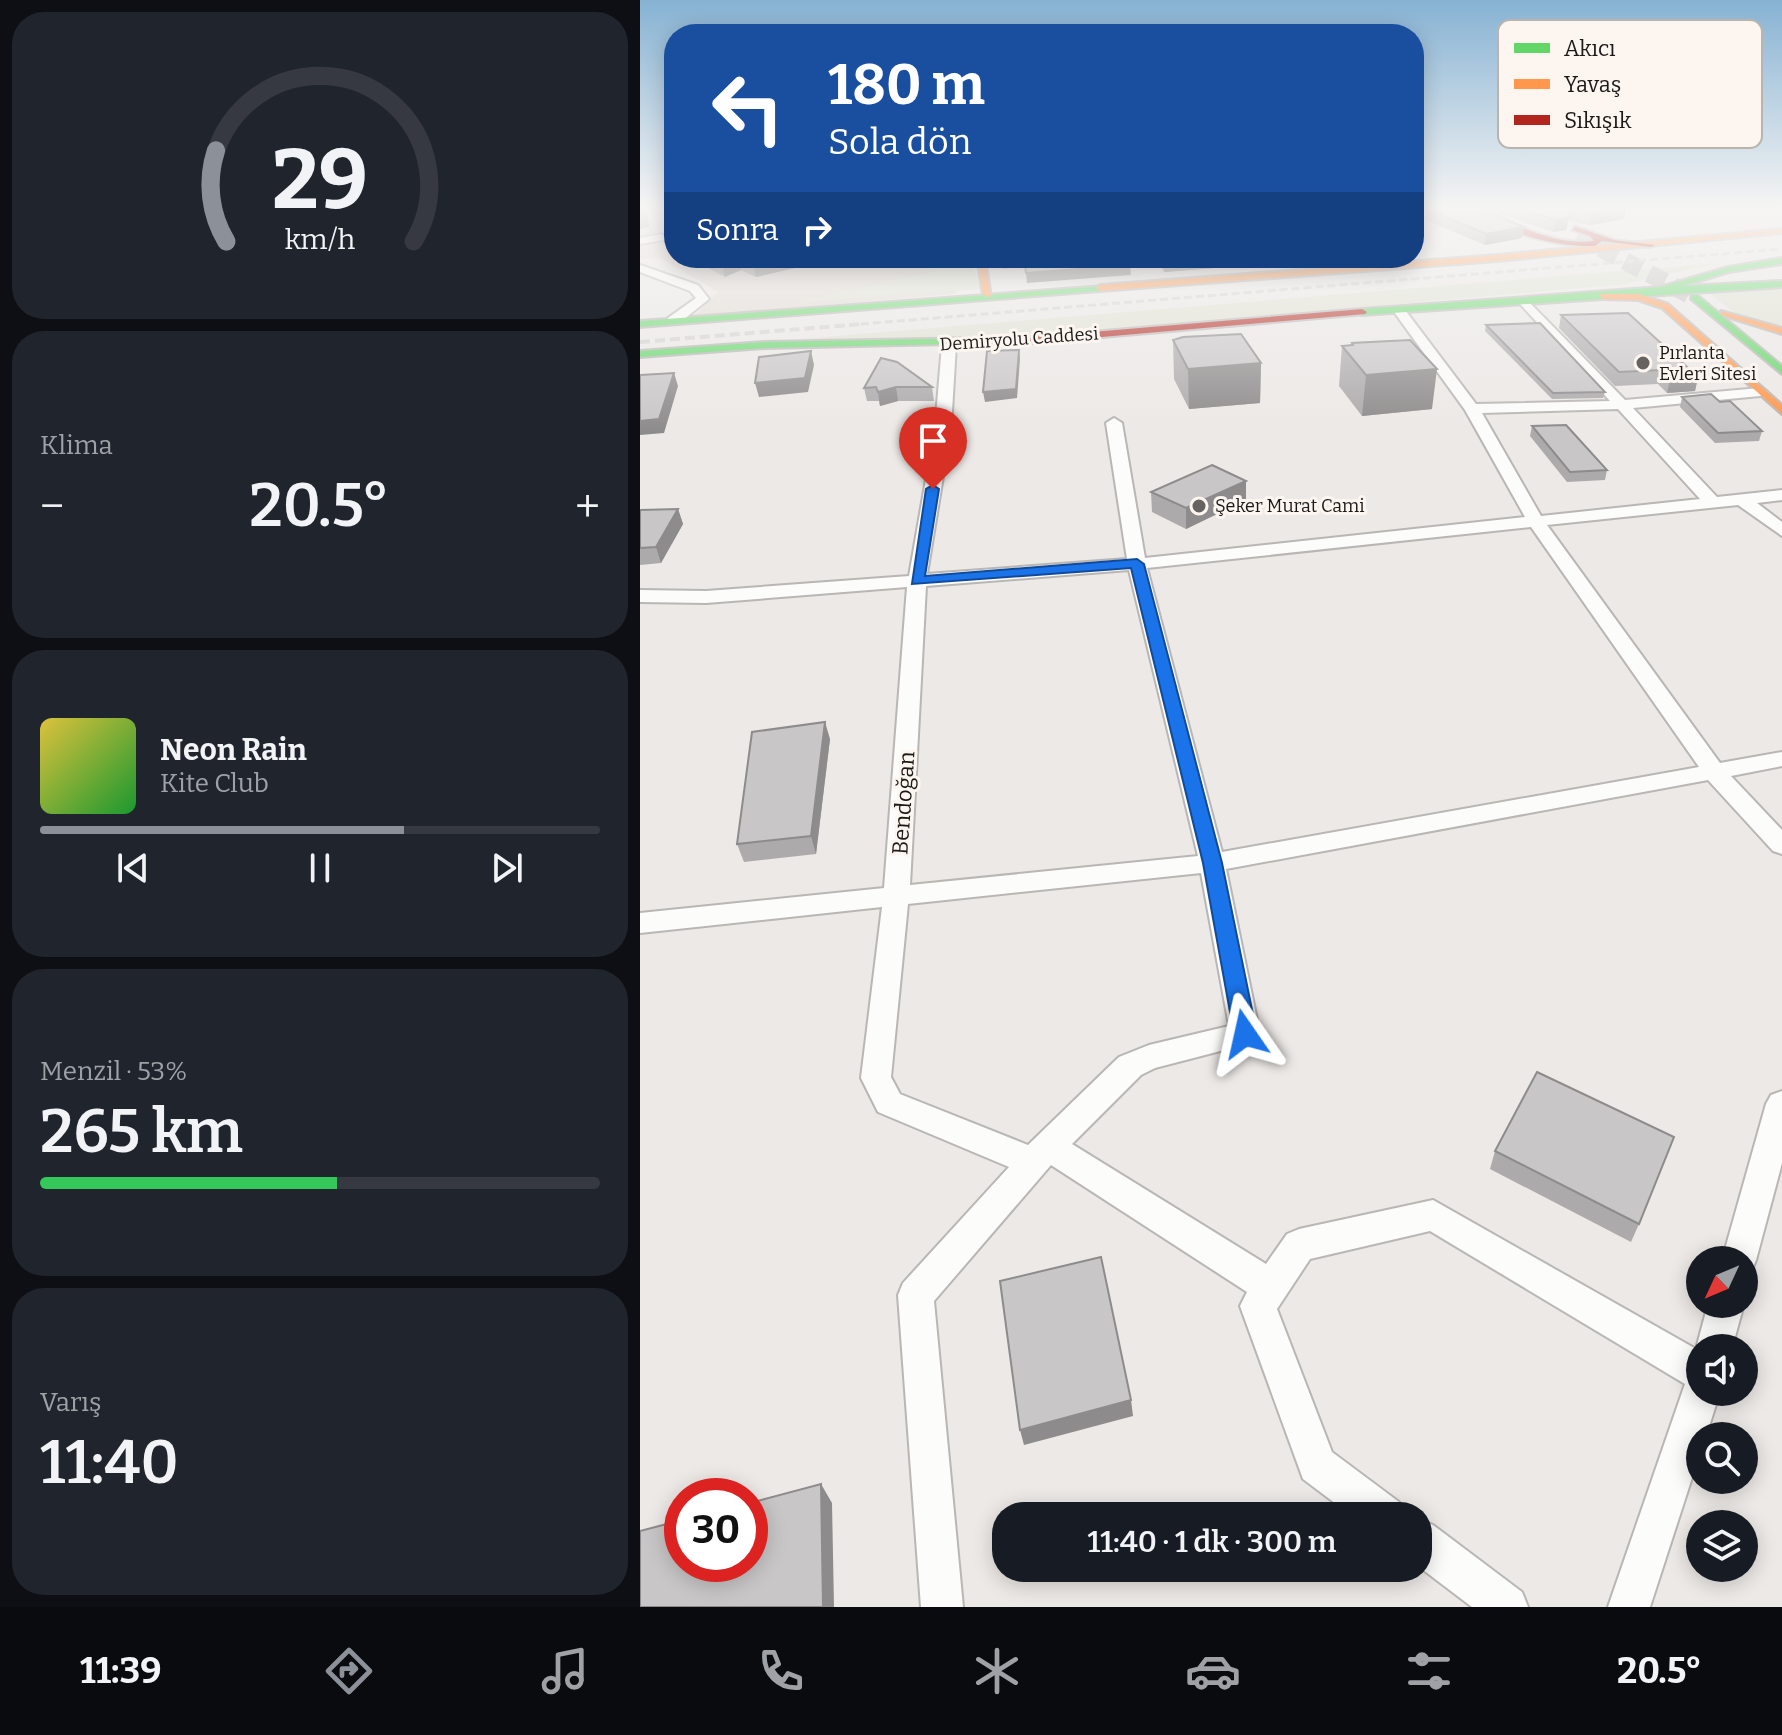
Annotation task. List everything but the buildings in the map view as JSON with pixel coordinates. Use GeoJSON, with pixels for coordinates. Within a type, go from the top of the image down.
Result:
{"type":"FeatureCollection","features":[{"type":"Feature","properties":{"kind":"main road"},"geometry":{"type":"LineString","coordinates":[[986,282],[988,295]]}},
{"type":"Feature","properties":{"kind":"main road"},"geometry":{"type":"LineString","coordinates":[[1011,282],[1015,292]]}},
{"type":"Feature","properties":{"kind":"main road"},"geometry":{"type":"LineString","coordinates":[[640,324],[1144,282]]}},
{"type":"Feature","properties":{"kind":"main road"},"geometry":{"type":"LineString","coordinates":[[1677,295],[1704,282]]}},
{"type":"Feature","properties":{"kind":"main road"},"geometry":{"type":"LineString","coordinates":[[1602,296],[1677,295],[1782,284]]}},
{"type":"Feature","properties":{"kind":"main road"},"geometry":{"type":"LineString","coordinates":[[1677,295],[1739,321],[1782,331]]}},
{"type":"Feature","properties":{"kind":"main road"},"geometry":{"type":"LineString","coordinates":[[1677,295],[1782,371]]}},
{"type":"Feature","properties":{"kind":"main road"},"geometry":{"type":"LineString","coordinates":[[1677,295],[1782,391]]}},
{"type":"Feature","properties":{"kind":"main road"},"geometry":{"type":"LineString","coordinates":[[1602,296],[1639,297],[1665,306],[1782,411]]}},
{"type":"Feature","properties":{"kind":"main road","name":"Demiryolu Caddesi"},"geometry":{"type":"LineString","coordinates":[[640,354],[765,345],[949,345],[1602,296]]}},
{"type":"Feature","properties":{"kind":"street"},"geometry":{"type":"LineString","coordinates":[[673,321],[703,299],[694,288],[678,282]]}},
{"type":"Feature","properties":{"kind":"street"},"geometry":{"type":"LineString","coordinates":[[1525,302],[1711,500]]}},
{"type":"Feature","properties":{"kind":"street"},"geometry":{"type":"LineString","coordinates":[[1398,309],[1472,409],[1536,522],[1715,773],[1782,845]]}},
{"type":"Feature","properties":{"kind":"street","name":"Bendoğan"},"geometry":{"type":"LineString","coordinates":[[949,345],[943,428],[917,581],[896,898],[876,1078],[889,1103],[1040,1154],[1271,1287]]}},
{"type":"Feature","properties":{"kind":"street"},"geometry":{"type":"LineString","coordinates":[[1472,409],[1620,405],[1760,392]]}},
{"type":"Feature","properties":{"kind":"street"},"geometry":{"type":"LineString","coordinates":[[942,1607],[916,1295],[1040,1154],[1130,1066],[1149,1057],[1245,1034],[1212,863],[1137,564],[1114,423]]}},
{"type":"Feature","properties":{"kind":"street"},"geometry":{"type":"LineString","coordinates":[[640,596],[706,597],[1137,564],[1536,522],[1711,500],[1782,495]]}},
{"type":"Feature","properties":{"kind":"street"},"geometry":{"type":"LineString","coordinates":[[1740,498],[1782,531]]}},
{"type":"Feature","properties":{"kind":"street"},"geometry":{"type":"LineString","coordinates":[[640,923],[1212,863],[1782,759]]}},
{"type":"Feature","properties":{"kind":"street"},"geometry":{"type":"LineString","coordinates":[[1743,1246],[1782,1104]]}},
{"type":"Feature","properties":{"kind":"street"},"geometry":{"type":"LineString","coordinates":[[1366,1502],[1317,1465],[1258,1306],[1299,1245],[1433,1215],[1686,1364]]}},
{"type":"Feature","properties":{"kind":"street"},"geometry":{"type":"LineString","coordinates":[[1629,1607],[1696,1406]]}},
{"type":"Feature","properties":{"kind":"street"},"geometry":{"type":"LineString","coordinates":[[1432,1551],[1507,1607]]}},
{"type":"Feature","properties":{"kind":"shaded area"},"geometry":{"type":"Polygon","coordinates":[[[701,282],[973,282],[954,294],[694,316],[718,292],[701,282]]]}},
{"type":"Feature","properties":{"kind":"shaded area"},"geometry":{"type":"Polygon","coordinates":[[[887,282],[978,282],[981,289],[799,302],[887,282]]]}},
{"type":"Feature","properties":{"kind":"shaded area"},"geometry":{"type":"Polygon","coordinates":[[[1489,282],[1634,282],[999,340],[800,339],[1489,282]]]}},
{"type":"Feature","properties":{"kind":"shaded area"},"geometry":{"type":"Polygon","coordinates":[[[1782,286],[1782,328],[1735,313],[1705,290],[1782,286]]]}},
{"type":"Feature","properties":{"kind":"tunnel"},"geometry":{"type":"LineString","coordinates":[[1665,282],[1694,297]]}},
{"type":"Feature","properties":{"kind":"railway"},"geometry":{"type":"LineString","coordinates":[[837,326],[1377,282]]}},
{"type":"Feature","properties":{"kind":"railway"},"geometry":{"type":"LineString","coordinates":[[640,342],[862,324]]}},
{"type":"Feature","properties":{"kind":"traffic: fast"},"geometry":{"type":"LineString","coordinates":[[1362,312],[1661,290],[1688,282]]}},
{"type":"Feature","properties":{"kind":"traffic: fast"},"geometry":{"type":"LineString","coordinates":[[1661,290],[1782,284]]}},
{"type":"Feature","properties":{"kind":"traffic: fast"},"geometry":{"type":"LineString","coordinates":[[640,324],[1100,288]]}},
{"type":"Feature","properties":{"kind":"traffic: fast"},"geometry":{"type":"LineString","coordinates":[[1694,297],[1782,371]]}},
{"type":"Feature","properties":{"kind":"traffic: fast"},"geometry":{"type":"LineString","coordinates":[[640,354],[765,345],[1033,340]]}},
{"type":"Feature","properties":{"kind":"traffic: slow"},"geometry":{"type":"LineString","coordinates":[[986,282],[988,295]]}},
{"type":"Feature","properties":{"kind":"traffic: slow"},"geometry":{"type":"LineString","coordinates":[[1100,288],[1179,282]]}},
{"type":"Feature","properties":{"kind":"traffic: slow"},"geometry":{"type":"LineString","coordinates":[[1602,296],[1639,297],[1665,306],[1782,411]]}},
{"type":"Feature","properties":{"kind":"traffic: slow"},"geometry":{"type":"LineString","coordinates":[[1724,313],[1782,331]]}},
{"type":"Feature","properties":{"kind":"traffic: jam"},"geometry":{"type":"LineString","coordinates":[[1033,340],[1362,312]]}},
{"type":"Feature","properties":{"kind":"place","name":"Pırlanta Evleri Sitesi"},"geometry":{"type":"Point","coordinates":[1643,363]}},
{"type":"Feature","properties":{"kind":"place","name":"Şeker Murat Cami"},"geometry":{"type":"Point","coordinates":[1199,506]}},
{"type":"Feature","properties":{"kind":"route"},"geometry":{"type":"LineString","coordinates":[[933,489],[917,581],[1137,564],[1212,863],[1245,1034]]}}]}
